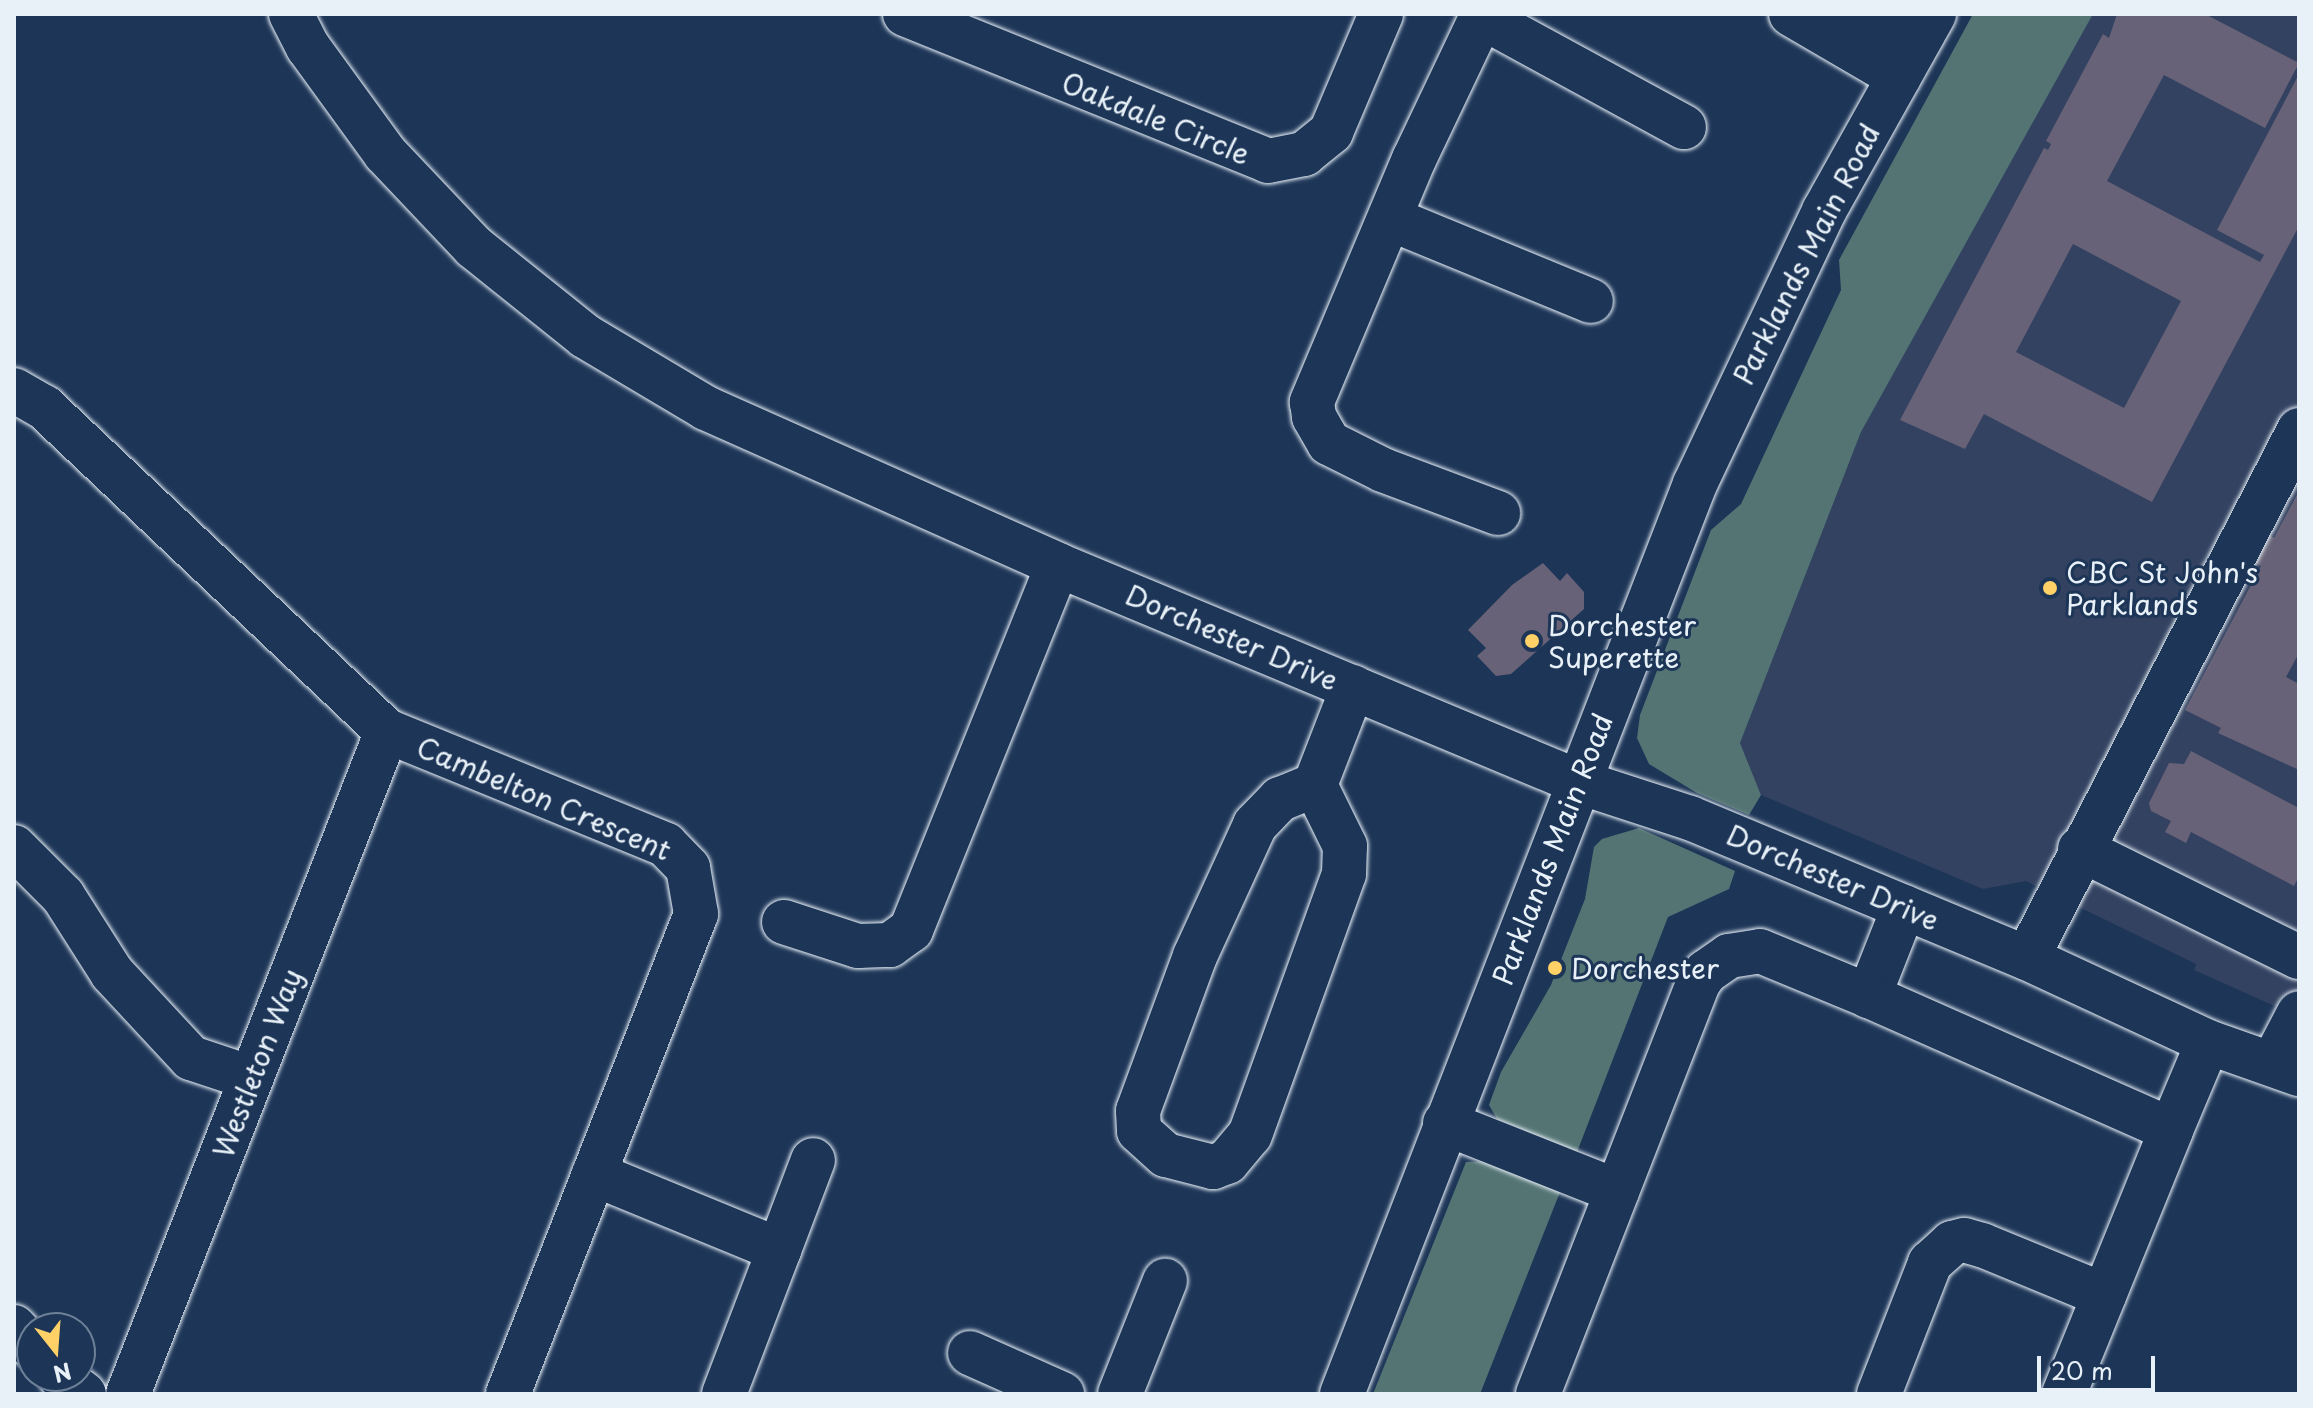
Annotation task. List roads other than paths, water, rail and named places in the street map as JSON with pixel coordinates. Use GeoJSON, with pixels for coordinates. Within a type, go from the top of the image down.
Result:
{"type":"FeatureCollection","features":[{"type":"Feature","properties":{"kind":"street","name":"Dorchester Drive"},"geometry":{"type":"LineString","coordinates":[[291,14],[345,101],[428,201],[496,265],[585,336],[706,408],[1058,565],[1579,782],[1690,818],[2027,958],[2208,1042],[2286,1069]]}},
{"type":"Feature","properties":{"kind":"street","name":"Oakdale Circle"},"geometry":{"type":"LineString","coordinates":[[907,14],[1268,161],[1304,154],[1331,132],[1381,14]]}},
{"type":"Feature","properties":{"kind":"street"},"geometry":{"type":"LineString","coordinates":[[1791,14],[1917,44]]}},
{"type":"Feature","properties":{"kind":"street"},"geometry":{"type":"LineString","coordinates":[[1857,14],[1917,44]]}},
{"type":"Feature","properties":{"kind":"street"},"geometry":{"type":"LineString","coordinates":[[1498,513],[1383,470],[1329,443],[1314,417],[1312,402],[1482,15],[1684,127]]}},
{"type":"Feature","properties":{"kind":"street","name":"Parklands Main Road"},"geometry":{"type":"LineString","coordinates":[[1342,1394],[1445,1123],[1735,393],[1824,211],[1917,44]]}},
{"type":"Feature","properties":{"kind":"street"},"geometry":{"type":"LineString","coordinates":[[1391,219],[1591,301]]}},
{"type":"Feature","properties":{"kind":"street","name":"Cambelton Crescent"},"geometry":{"type":"LineString","coordinates":[[14,390],[44,407],[387,731],[666,845],[688,868],[696,914],[508,1394]]}},
{"type":"Feature","properties":{"kind":"street"},"geometry":{"type":"LineString","coordinates":[[2027,958],[2080,849],[2299,430]]}},
{"type":"Feature","properties":{"kind":"street"},"geometry":{"type":"LineString","coordinates":[[784,922],[858,946],[890,945],[911,930],[1058,565]]}},
{"type":"Feature","properties":{"kind":"street"},"geometry":{"type":"LineString","coordinates":[[1315,785],[1335,816],[1345,846],[1344,874],[1250,1135],[1227,1162],[1213,1167],[1166,1155],[1139,1131],[1138,1111],[1195,956],[1255,825],[1280,799],[1315,785],[1353,687]]}},
{"type":"Feature","properties":{"kind":"street","name":"Westleton Way"},"geometry":{"type":"LineString","coordinates":[[128,1394],[387,731]]}},
{"type":"Feature","properties":{"kind":"street"},"geometry":{"type":"LineString","coordinates":[[14,847],[63,896],[112,973],[191,1058],[251,1078]]}},
{"type":"Feature","properties":{"kind":"street"},"geometry":{"type":"LineString","coordinates":[[2080,849],[2299,957]]}},
{"type":"Feature","properties":{"kind":"street"},"geometry":{"type":"LineString","coordinates":[[1869,996],[1904,907]]}},
{"type":"Feature","properties":{"kind":"street"},"geometry":{"type":"LineString","coordinates":[[1538,1394],[1698,983],[1717,962],[1760,951],[2171,1130]]}},
{"type":"Feature","properties":{"kind":"street"},"geometry":{"type":"LineString","coordinates":[[2286,1069],[2299,1013]]}},
{"type":"Feature","properties":{"kind":"street"},"geometry":{"type":"LineString","coordinates":[[2064,1394],[2208,1042]]}},
{"type":"Feature","properties":{"kind":"street"},"geometry":{"type":"LineString","coordinates":[[1445,1123],[1617,1191]]}},
{"type":"Feature","properties":{"kind":"street"},"geometry":{"type":"LineString","coordinates":[[724,1394],[813,1160]]}},
{"type":"Feature","properties":{"kind":"street"},"geometry":{"type":"LineString","coordinates":[[594,1174],[779,1250]]}},
{"type":"Feature","properties":{"kind":"street"},"geometry":{"type":"LineString","coordinates":[[1879,1394],[1930,1263],[1952,1243],[1982,1245],[2104,1295]]}},
{"type":"Feature","properties":{"kind":"street"},"geometry":{"type":"LineString","coordinates":[[1120,1394],[1165,1281]]}},
{"type":"Feature","properties":{"kind":"street"},"geometry":{"type":"LineString","coordinates":[[970,1353],[1062,1394]]}},
{"type":"Feature","properties":{"kind":"place","name":"CBC St John's Parklands"},"geometry":{"type":"Point","coordinates":[2050,588]}},
{"type":"Feature","properties":{"kind":"place","name":"Dorchester Superette"},"geometry":{"type":"Point","coordinates":[1532,641]}},
{"type":"Feature","properties":{"kind":"place","name":"Dorchester"},"geometry":{"type":"Point","coordinates":[1555,968]}}]}
